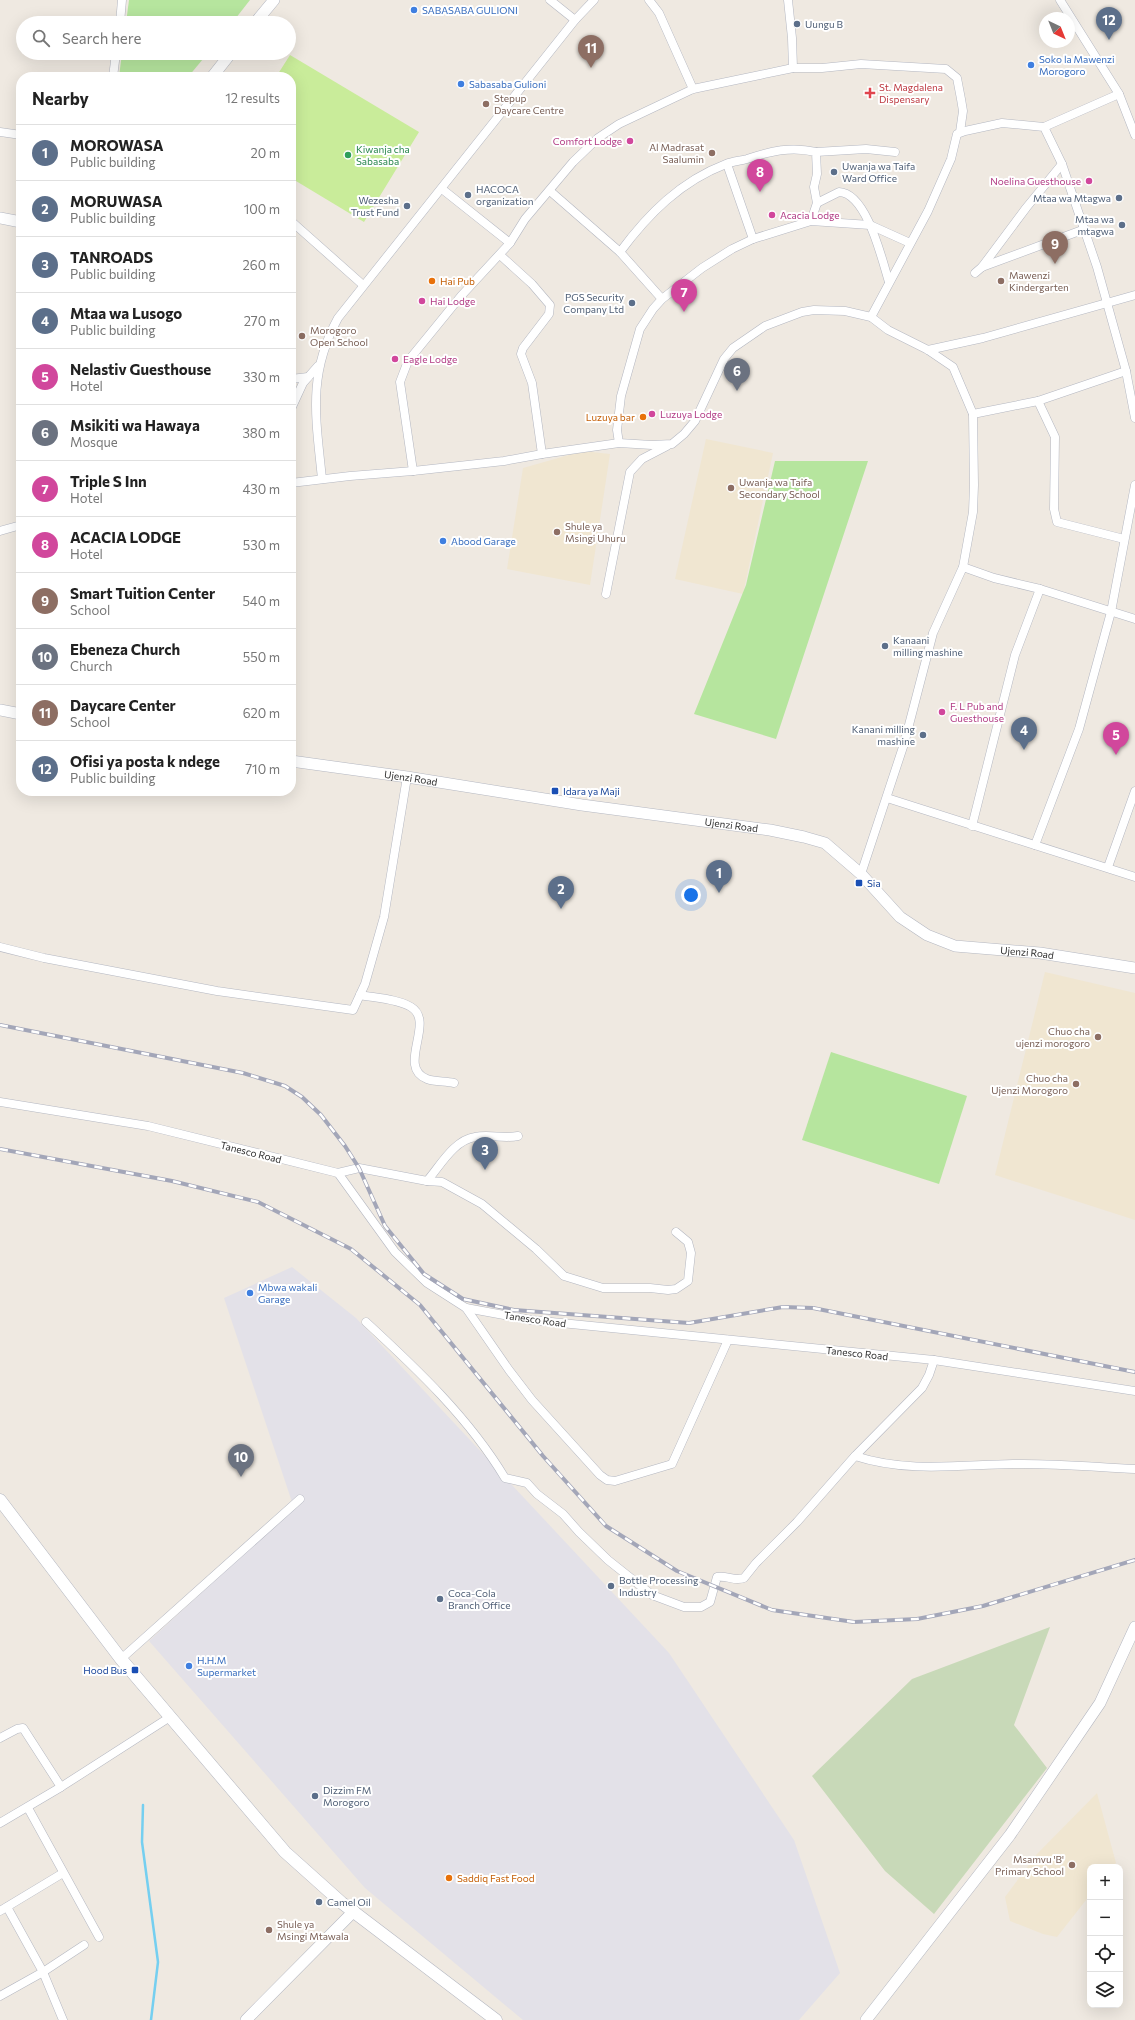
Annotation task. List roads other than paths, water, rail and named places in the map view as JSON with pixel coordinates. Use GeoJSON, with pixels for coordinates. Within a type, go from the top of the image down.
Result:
{"type":"FeatureCollection","features":[{"type":"Feature","properties":{"kind":"main road"},"geometry":{"type":"LineString","coordinates":[[0,1500],[121,1659],[285,1852],[354,1911],[496,2020]]}},
{"type":"Feature","properties":{"kind":"street"},"geometry":{"type":"LineString","coordinates":[[121,16],[122,0]]}},
{"type":"Feature","properties":{"kind":"street"},"geometry":{"type":"LineString","coordinates":[[261,16],[274,0]]}},
{"type":"Feature","properties":{"kind":"street"},"geometry":{"type":"LineString","coordinates":[[550,0],[575,20]]}},
{"type":"Feature","properties":{"kind":"street"},"geometry":{"type":"LineString","coordinates":[[322,479],[315,403],[318,365],[326,343],[338,318],[575,20],[594,0]]}},
{"type":"Feature","properties":{"kind":"street"},"geometry":{"type":"LineString","coordinates":[[649,0],[659,12],[693,89]]}},
{"type":"Feature","properties":{"kind":"street"},"geometry":{"type":"LineString","coordinates":[[788,0],[792,38],[793,68]]}},
{"type":"Feature","properties":{"kind":"street"},"geometry":{"type":"LineString","coordinates":[[1064,1],[1119,94],[1135,135]]}},
{"type":"Feature","properties":{"kind":"street"},"geometry":{"type":"LineString","coordinates":[[114,72],[115,60]]}},
{"type":"Feature","properties":{"kind":"street"},"geometry":{"type":"LineString","coordinates":[[216,72],[225,60]]}},
{"type":"Feature","properties":{"kind":"street"},"geometry":{"type":"LineString","coordinates":[[412,471],[400,382],[402,373],[408,361],[461,296],[510,243],[525,219],[588,146],[607,130],[693,89],[793,68],[822,68],[861,64],[946,69],[956,78],[963,111],[960,132],[957,134],[951,159],[928,211],[871,317]]}},
{"type":"Feature","properties":{"kind":"street"},"geometry":{"type":"LineString","coordinates":[[960,132],[1002,123],[1044,127],[1119,94]]}},
{"type":"Feature","properties":{"kind":"street"},"geometry":{"type":"LineString","coordinates":[[1044,127],[1062,164],[1085,229],[1108,303],[1126,372],[1135,418]]}},
{"type":"Feature","properties":{"kind":"street"},"geometry":{"type":"LineString","coordinates":[[0,132],[16,134]]}},
{"type":"Feature","properties":{"kind":"street"},"geometry":{"type":"LineString","coordinates":[[620,252],[638,227],[677,190],[691,180],[727,164],[771,151],[790,149],[816,152],[866,149],[895,152]]}},
{"type":"Feature","properties":{"kind":"street"},"geometry":{"type":"LineString","coordinates":[[811,221],[817,203],[814,187],[817,174],[816,152]]}},
{"type":"Feature","properties":{"kind":"street"},"geometry":{"type":"LineString","coordinates":[[727,164],[753,239]]}},
{"type":"Feature","properties":{"kind":"street"},"geometry":{"type":"LineString","coordinates":[[1062,164],[978,270],[1085,229]]}},
{"type":"Feature","properties":{"kind":"street"},"geometry":{"type":"LineString","coordinates":[[442,189],[510,243]]}},
{"type":"Feature","properties":{"kind":"street"},"geometry":{"type":"LineString","coordinates":[[550,191],[620,252],[662,299]]}},
{"type":"Feature","properties":{"kind":"street"},"geometry":{"type":"LineString","coordinates":[[817,203],[836,193],[846,193],[860,206],[870,225],[889,282]]}},
{"type":"Feature","properties":{"kind":"street"},"geometry":{"type":"LineString","coordinates":[[0,218],[16,221]]}},
{"type":"Feature","properties":{"kind":"street"},"geometry":{"type":"LineString","coordinates":[[619,443],[617,430],[618,416],[625,380],[635,343],[644,321],[662,299],[702,268],[732,249],[753,239],[811,221],[870,225],[910,243]]}},
{"type":"Feature","properties":{"kind":"street"},"geometry":{"type":"LineString","coordinates":[[296,225],[364,285]]}},
{"type":"Feature","properties":{"kind":"street"},"geometry":{"type":"LineString","coordinates":[[500,254],[532,284],[550,304],[549,314],[523,348],[521,354],[532,383],[542,454]]}},
{"type":"Feature","properties":{"kind":"street"},"geometry":{"type":"LineString","coordinates":[[928,350],[983,338],[1135,295]]}},
{"type":"Feature","properties":{"kind":"street"},"geometry":{"type":"LineString","coordinates":[[606,594],[630,472],[642,459],[672,444],[684,434],[695,421],[727,354],[740,342],[760,329],[790,315],[814,310],[845,311],[871,317],[888,330],[928,350],[953,367],[973,414],[974,485],[972,512],[963,567],[933,634],[904,744],[887,798],[860,874]]}},
{"type":"Feature","properties":{"kind":"street"},"geometry":{"type":"LineString","coordinates":[[296,398],[303,383],[318,365]]}},
{"type":"Feature","properties":{"kind":"street"},"geometry":{"type":"LineString","coordinates":[[973,414],[1038,401],[1126,372]]}},
{"type":"Feature","properties":{"kind":"street"},"geometry":{"type":"LineString","coordinates":[[296,378],[308,377]]}},
{"type":"Feature","properties":{"kind":"street"},"geometry":{"type":"LineString","coordinates":[[1038,401],[1055,436],[1054,509],[1057,522],[1124,539]]}},
{"type":"Feature","properties":{"kind":"street"},"geometry":{"type":"LineString","coordinates":[[296,482],[504,461],[619,443],[652,445],[672,444]]}},
{"type":"Feature","properties":{"kind":"street"},"geometry":{"type":"LineString","coordinates":[[1036,845],[1079,729],[1111,612],[1135,485]]}},
{"type":"Feature","properties":{"kind":"street"},"geometry":{"type":"LineString","coordinates":[[0,531],[16,526]]}},
{"type":"Feature","properties":{"kind":"street"},"geometry":{"type":"LineString","coordinates":[[963,567],[994,578],[1040,589],[1135,620]]}},
{"type":"Feature","properties":{"kind":"street"},"geometry":{"type":"LineString","coordinates":[[972,826],[1015,655],[1040,589]]}},
{"type":"Feature","properties":{"kind":"street"},"geometry":{"type":"LineString","coordinates":[[0,710],[16,713]]}},
{"type":"Feature","properties":{"kind":"street","name":"Ujenzi Road"},"geometry":{"type":"LineString","coordinates":[[296,762],[407,777],[582,805],[770,830],[804,837],[825,843],[860,874],[900,918],[927,934],[955,946],[1040,954],[1135,968]]}},
{"type":"Feature","properties":{"kind":"street"},"geometry":{"type":"LineString","coordinates":[[2,949],[217,991],[353,1010],[360,995],[384,917],[407,777]]}},
{"type":"Feature","properties":{"kind":"street"},"geometry":{"type":"LineString","coordinates":[[1108,867],[1135,791]]}},
{"type":"Feature","properties":{"kind":"street"},"geometry":{"type":"LineString","coordinates":[[887,798],[972,826],[1135,876]]}},
{"type":"Feature","properties":{"kind":"street"},"geometry":{"type":"LineString","coordinates":[[360,995],[396,1002],[412,1007],[418,1014],[420,1030],[414,1060],[416,1071],[427,1079],[454,1082]]}},
{"type":"Feature","properties":{"kind":"street","name":"Tanesco Road"},"geometry":{"type":"LineString","coordinates":[[0,1102],[148,1126],[338,1173],[395,1252],[426,1283],[466,1308],[531,1320],[934,1360],[1135,1391]]}},
{"type":"Feature","properties":{"kind":"street"},"geometry":{"type":"LineString","coordinates":[[427,1181],[461,1142],[474,1137],[508,1138],[518,1136]]}},
{"type":"Feature","properties":{"kind":"street"},"geometry":{"type":"LineString","coordinates":[[338,1173],[359,1168],[427,1181],[442,1182],[482,1204],[536,1249],[564,1276],[603,1288],[650,1288],[668,1290],[676,1289],[688,1281],[691,1253],[688,1242],[676,1232]]}},
{"type":"Feature","properties":{"kind":"street"},"geometry":{"type":"LineString","coordinates":[[466,1308],[532,1400],[600,1475],[607,1480],[615,1481],[672,1464],[728,1340]]}},
{"type":"Feature","properties":{"kind":"street"},"geometry":{"type":"LineString","coordinates":[[366,1322],[404,1357],[462,1417],[482,1442],[505,1478],[527,1483],[537,1494],[562,1514],[608,1560],[652,1595],[677,1606],[700,1607],[710,1602],[717,1577],[722,1576],[735,1580],[744,1578],[756,1563],[797,1522],[855,1456],[922,1388],[929,1375],[934,1360]]}},
{"type":"Feature","properties":{"kind":"street"},"geometry":{"type":"LineString","coordinates":[[855,1456],[877,1463],[907,1468],[1014,1464],[1135,1469]]}},
{"type":"Feature","properties":{"kind":"street"},"geometry":{"type":"LineString","coordinates":[[121,1659],[300,1499]]}},
{"type":"Feature","properties":{"kind":"street"},"geometry":{"type":"LineString","coordinates":[[866,2020],[1010,1835],[1100,1703],[1135,1627]]}},
{"type":"Feature","properties":{"kind":"street"},"geometry":{"type":"LineString","coordinates":[[0,1823],[28,1808],[170,1716]]}},
{"type":"Feature","properties":{"kind":"street"},"geometry":{"type":"LineString","coordinates":[[0,1738],[17,1729],[23,1728],[61,1787]]}},
{"type":"Feature","properties":{"kind":"street"},"geometry":{"type":"LineString","coordinates":[[28,1808],[99,1937]]}},
{"type":"Feature","properties":{"kind":"street"},"geometry":{"type":"LineString","coordinates":[[63,1873],[3,1909],[43,1972],[63,2020]]}},
{"type":"Feature","properties":{"kind":"street"},"geometry":{"type":"LineString","coordinates":[[246,2020],[354,1911]]}},
{"type":"Feature","properties":{"kind":"street"},"geometry":{"type":"LineString","coordinates":[[0,1996],[43,1972],[84,1945]]}},
{"type":"Feature","properties":{"kind":"waterway"},"geometry":{"type":"LineString","coordinates":[[143,1805],[142,1842],[158,1962],[151,2020]]}},
{"type":"Feature","properties":{"kind":"railway"},"geometry":{"type":"LineString","coordinates":[[0,1025],[243,1073],[285,1086],[302,1097],[321,1115],[345,1146],[359,1168],[385,1226],[424,1274],[463,1299],[514,1310],[689,1323],[783,1307],[813,1308],[1135,1372]]}},
{"type":"Feature","properties":{"kind":"railway"},"geometry":{"type":"LineString","coordinates":[[0,1149],[172,1181],[258,1202],[351,1249],[420,1305],[543,1456],[606,1526],[677,1571],[772,1610],[854,1622],[917,1619],[983,1606],[1135,1560]]}},
{"type":"Feature","properties":{"kind":"place","name":"SABASABA GULIONI"},"geometry":{"type":"Point","coordinates":[414,10]}},
{"type":"Feature","properties":{"kind":"place","name":"Uungu B"},"geometry":{"type":"Point","coordinates":[797,24]}},
{"type":"Feature","properties":{"kind":"place","name":"Ofisi ya posta k ndege"},"geometry":{"type":"Point","coordinates":[1109,40]}},
{"type":"Feature","properties":{"kind":"place","name":"Soko la Mawenzi Morogoro"},"geometry":{"type":"Point","coordinates":[1031,65]}},
{"type":"Feature","properties":{"kind":"place","name":"Daycare Center"},"geometry":{"type":"Point","coordinates":[591,68]}},
{"type":"Feature","properties":{"kind":"place","name":"Sabasaba Gulioni"},"geometry":{"type":"Point","coordinates":[461,84]}},
{"type":"Feature","properties":{"kind":"place","name":"St. Magdalena Dispensary"},"geometry":{"type":"Point","coordinates":[870,93]}},
{"type":"Feature","properties":{"kind":"place","name":"Stepup Daycare Centre"},"geometry":{"type":"Point","coordinates":[486,104]}},
{"type":"Feature","properties":{"kind":"place","name":"Comfort Lodge"},"geometry":{"type":"Point","coordinates":[630,141]}},
{"type":"Feature","properties":{"kind":"place","name":"Al Madrasat Saalumin"},"geometry":{"type":"Point","coordinates":[712,153]}},
{"type":"Feature","properties":{"kind":"place","name":"Kiwanja cha Sabasaba"},"geometry":{"type":"Point","coordinates":[348,155]}},
{"type":"Feature","properties":{"kind":"place","name":"Uwanja wa Taifa Ward Office"},"geometry":{"type":"Point","coordinates":[834,172]}},
{"type":"Feature","properties":{"kind":"place","name":"Noelina Guesthouse"},"geometry":{"type":"Point","coordinates":[1089,181]}},
{"type":"Feature","properties":{"kind":"place","name":"ACACIA LODGE"},"geometry":{"type":"Point","coordinates":[760,192]}},
{"type":"Feature","properties":{"kind":"place","name":"HACOCA organization"},"geometry":{"type":"Point","coordinates":[468,195]}},
{"type":"Feature","properties":{"kind":"place","name":"Mtaa wa Mtagwa"},"geometry":{"type":"Point","coordinates":[1119,198]}},
{"type":"Feature","properties":{"kind":"place","name":"Wezesha Trust Fund"},"geometry":{"type":"Point","coordinates":[407,206]}},
{"type":"Feature","properties":{"kind":"place","name":"Acacia Lodge"},"geometry":{"type":"Point","coordinates":[772,215]}},
{"type":"Feature","properties":{"kind":"place","name":"Mtaa wa mtagwa"},"geometry":{"type":"Point","coordinates":[1122,225]}},
{"type":"Feature","properties":{"kind":"place","name":"Smart Tuition Center"},"geometry":{"type":"Point","coordinates":[1055,264]}},
{"type":"Feature","properties":{"kind":"place","name":"Hai Pub"},"geometry":{"type":"Point","coordinates":[432,281]}},
{"type":"Feature","properties":{"kind":"place","name":"Mawenzi Kindergarten"},"geometry":{"type":"Point","coordinates":[1001,281]}},
{"type":"Feature","properties":{"kind":"place","name":"Hai Lodge"},"geometry":{"type":"Point","coordinates":[422,301]}},
{"type":"Feature","properties":{"kind":"place","name":"PGS Security Company Ltd"},"geometry":{"type":"Point","coordinates":[632,303]}},
{"type":"Feature","properties":{"kind":"place","name":"Triple S Inn"},"geometry":{"type":"Point","coordinates":[684,312]}},
{"type":"Feature","properties":{"kind":"place","name":"Morogoro Open School"},"geometry":{"type":"Point","coordinates":[302,336]}},
{"type":"Feature","properties":{"kind":"place","name":"Eagle Lodge"},"geometry":{"type":"Point","coordinates":[395,359]}},
{"type":"Feature","properties":{"kind":"place","name":"Msikiti wa Hawaya"},"geometry":{"type":"Point","coordinates":[737,391]}},
{"type":"Feature","properties":{"kind":"place","name":"Luzuya Lodge"},"geometry":{"type":"Point","coordinates":[652,414]}},
{"type":"Feature","properties":{"kind":"place","name":"Luzuya bar"},"geometry":{"type":"Point","coordinates":[643,417]}},
{"type":"Feature","properties":{"kind":"place","name":"Uwanja wa Taifa Secondary School"},"geometry":{"type":"Point","coordinates":[731,488]}},
{"type":"Feature","properties":{"kind":"place","name":"Shule ya Msingi Uhuru"},"geometry":{"type":"Point","coordinates":[557,532]}},
{"type":"Feature","properties":{"kind":"place","name":"Abood Garage"},"geometry":{"type":"Point","coordinates":[443,541]}},
{"type":"Feature","properties":{"kind":"place","name":"Kanaani milling mashine"},"geometry":{"type":"Point","coordinates":[885,646]}},
{"type":"Feature","properties":{"kind":"place","name":"F. L Pub and Guesthouse"},"geometry":{"type":"Point","coordinates":[942,712]}},
{"type":"Feature","properties":{"kind":"place","name":"Kanani milling mashine"},"geometry":{"type":"Point","coordinates":[923,735]}},
{"type":"Feature","properties":{"kind":"place","name":"Mtaa wa Lusogo"},"geometry":{"type":"Point","coordinates":[1024,750]}},
{"type":"Feature","properties":{"kind":"place","name":"Nelastiv Guesthouse"},"geometry":{"type":"Point","coordinates":[1116,755]}},
{"type":"Feature","properties":{"kind":"place","name":"Idara ya Maji"},"geometry":{"type":"Point","coordinates":[555,791]}},
{"type":"Feature","properties":{"kind":"place","name":"Sia"},"geometry":{"type":"Point","coordinates":[859,883]}},
{"type":"Feature","properties":{"kind":"place","name":"MOROWASA"},"geometry":{"type":"Point","coordinates":[719,893]}},
{"type":"Feature","properties":{"kind":"place","name":"MORUWASA"},"geometry":{"type":"Point","coordinates":[561,909]}},
{"type":"Feature","properties":{"kind":"place","name":"Chuo cha ujenzi morogoro"},"geometry":{"type":"Point","coordinates":[1098,1037]}},
{"type":"Feature","properties":{"kind":"place","name":"Chuo cha Ujenzi Morogoro"},"geometry":{"type":"Point","coordinates":[1076,1084]}},
{"type":"Feature","properties":{"kind":"place","name":"TANROADS"},"geometry":{"type":"Point","coordinates":[485,1170]}},
{"type":"Feature","properties":{"kind":"place","name":"Mbwa wakali Garage"},"geometry":{"type":"Point","coordinates":[250,1293]}},
{"type":"Feature","properties":{"kind":"place","name":"Ebeneza Church"},"geometry":{"type":"Point","coordinates":[241,1477]}},
{"type":"Feature","properties":{"kind":"place","name":"Bottle Processing Industry"},"geometry":{"type":"Point","coordinates":[611,1586]}},
{"type":"Feature","properties":{"kind":"place","name":"Coca-Cola Branch Office"},"geometry":{"type":"Point","coordinates":[440,1599]}},
{"type":"Feature","properties":{"kind":"place","name":"H.H.M Supermarket"},"geometry":{"type":"Point","coordinates":[189,1666]}},
{"type":"Feature","properties":{"kind":"place","name":"Hood Bus"},"geometry":{"type":"Point","coordinates":[135,1670]}},
{"type":"Feature","properties":{"kind":"place","name":"Dizzim FM Morogoro"},"geometry":{"type":"Point","coordinates":[315,1796]}},
{"type":"Feature","properties":{"kind":"place","name":"Msamvu 'B' Primary School"},"geometry":{"type":"Point","coordinates":[1072,1865]}},
{"type":"Feature","properties":{"kind":"place","name":"Saddiq Fast Food"},"geometry":{"type":"Point","coordinates":[449,1878]}},
{"type":"Feature","properties":{"kind":"place","name":"Camel Oil"},"geometry":{"type":"Point","coordinates":[319,1902]}},
{"type":"Feature","properties":{"kind":"place","name":"Shule ya Msingi Mtawala"},"geometry":{"type":"Point","coordinates":[269,1930]}}]}
